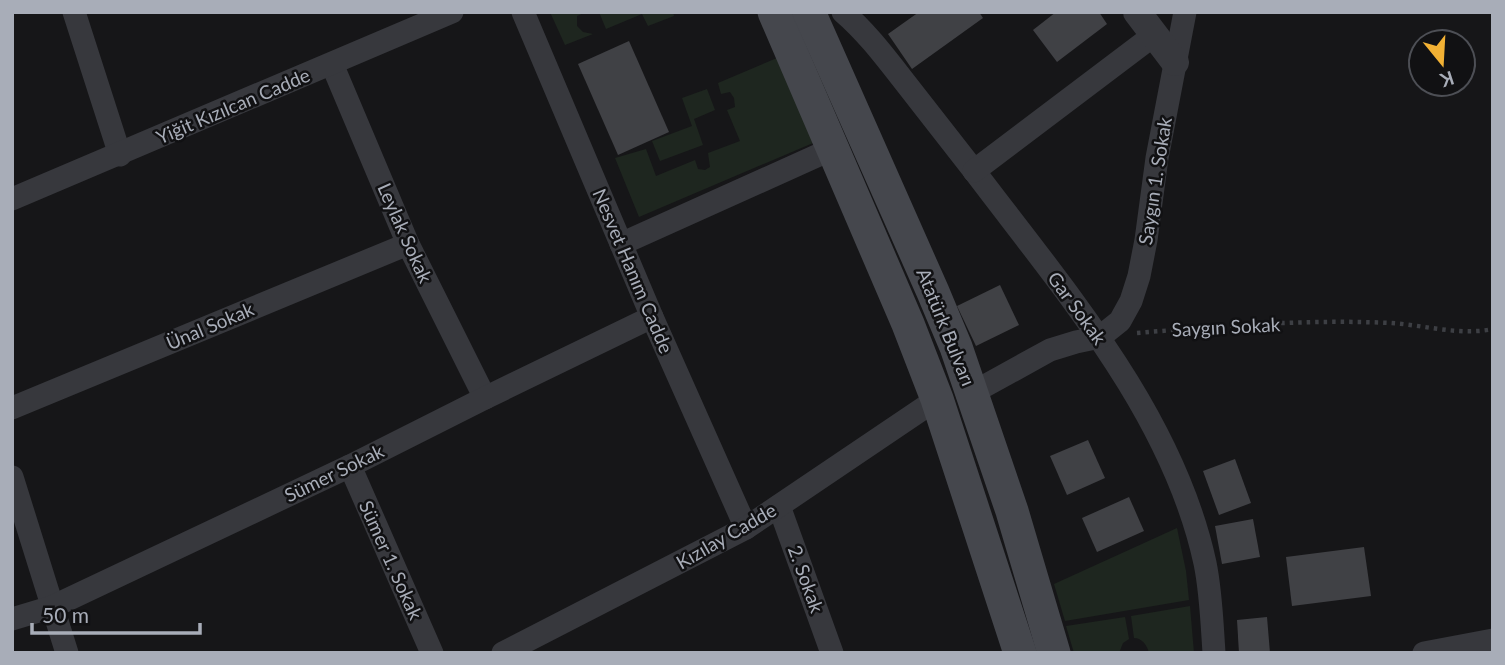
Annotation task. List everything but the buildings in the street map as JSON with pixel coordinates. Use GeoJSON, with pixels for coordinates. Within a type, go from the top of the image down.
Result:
{"type":"FeatureCollection","features":[{"type":"Feature","properties":{"kind":"main road","name":"Atatürk Bulvarı"},"geometry":{"type":"LineString","coordinates":[[774,12],[937,398],[1020,653]]}},
{"type":"Feature","properties":{"kind":"main road","name":"Atatürk Bulvarı"},"geometry":{"type":"LineString","coordinates":[[809,12],[933,292],[972,393],[1016,524],[1054,653]]}},
{"type":"Feature","properties":{"kind":"street"},"geometry":{"type":"LineString","coordinates":[[74,12],[120,155]]}},
{"type":"Feature","properties":{"kind":"street","name":"Yiğit Kızılcan Cadde"},"geometry":{"type":"LineString","coordinates":[[12,199],[452,12]]}},
{"type":"Feature","properties":{"kind":"street","name":"Nesvet Hanım Cadde"},"geometry":{"type":"LineString","coordinates":[[523,12],[652,317],[746,528]]}},
{"type":"Feature","properties":{"kind":"street","name":"Gar Sokak"},"geometry":{"type":"LineString","coordinates":[[843,12],[869,36],[1100,337],[1140,404],[1180,483],[1191,514],[1205,563],[1214,653]]}},
{"type":"Feature","properties":{"kind":"street"},"geometry":{"type":"LineString","coordinates":[[1137,12],[1175,62]]}},
{"type":"Feature","properties":{"kind":"street","name":"Saygın 1. Sokak"},"geometry":{"type":"LineString","coordinates":[[1100,337],[1120,321],[1131,301],[1139,276],[1185,12]]}},
{"type":"Feature","properties":{"kind":"street"},"geometry":{"type":"LineString","coordinates":[[974,171],[1154,35]]}},
{"type":"Feature","properties":{"kind":"street","name":"Leylak Sokak"},"geometry":{"type":"LineString","coordinates":[[332,64],[408,244],[485,398]]}},
{"type":"Feature","properties":{"kind":"street"},"geometry":{"type":"LineString","coordinates":[[621,244],[832,149]]}},
{"type":"Feature","properties":{"kind":"street","name":"Ünal Sokak"},"geometry":{"type":"LineString","coordinates":[[12,408],[408,244]]}},
{"type":"Feature","properties":{"kind":"street","name":"Sümer Sokak"},"geometry":{"type":"LineString","coordinates":[[12,619],[52,607],[350,466],[652,317]]}},
{"type":"Feature","properties":{"kind":"street"},"geometry":{"type":"LineString","coordinates":[[972,393],[1050,350],[1100,337]]}},
{"type":"Feature","properties":{"kind":"street","name":"Kızılay Cadde"},"geometry":{"type":"LineString","coordinates":[[503,653],[746,528],[937,398]]}},
{"type":"Feature","properties":{"kind":"street","name":"Sümer 1. Sokak"},"geometry":{"type":"LineString","coordinates":[[350,466],[432,653]]}},
{"type":"Feature","properties":{"kind":"street"},"geometry":{"type":"LineString","coordinates":[[12,477],[66,653]]}},
{"type":"Feature","properties":{"kind":"street","name":"2. Sokak"},"geometry":{"type":"LineString","coordinates":[[779,506],[832,653]]}},
{"type":"Feature","properties":{"kind":"street"},"geometry":{"type":"LineString","coordinates":[[1424,653],[1493,640]]}},
{"type":"Feature","properties":{"kind":"path","name":"Saygın Sokak"},"geometry":{"type":"LineString","coordinates":[[1100,337],[1199,328],[1313,323],[1392,323],[1468,331],[1493,329]]}},
{"type":"Feature","properties":{"kind":"shaded area"},"geometry":{"type":"Polygon","coordinates":[[[550,12],[586,12],[577,16],[577,26],[583,32],[593,34],[565,45],[550,12]]]}},
{"type":"Feature","properties":{"kind":"shaded area"},"geometry":{"type":"Polygon","coordinates":[[[599,12],[673,12],[674,16],[648,26],[642,14],[606,29],[599,12]]]}},
{"type":"Feature","properties":{"kind":"shaded area"},"geometry":{"type":"Polygon","coordinates":[[[777,58],[813,143],[639,217],[615,158],[646,149],[656,176],[695,160],[698,169],[705,170],[710,167],[708,153],[740,141],[727,110],[735,107],[734,98],[730,92],[721,94],[718,83],[777,58]]]}},
{"type":"Feature","properties":{"kind":"shaded area"},"geometry":{"type":"Polygon","coordinates":[[[707,89],[715,110],[694,119],[703,145],[660,161],[652,141],[692,126],[682,98],[707,89]]]}},
{"type":"Feature","properties":{"kind":"shaded area"},"geometry":{"type":"Polygon","coordinates":[[[1177,528],[1189,600],[1065,621],[1054,584],[1177,528]]]}},
{"type":"Feature","properties":{"kind":"shaded area"},"geometry":{"type":"Polygon","coordinates":[[[1190,606],[1194,653],[1149,653],[1144,642],[1134,638],[1131,616],[1190,606]]]}},
{"type":"Feature","properties":{"kind":"shaded area"},"geometry":{"type":"Polygon","coordinates":[[[1125,617],[1129,639],[1123,643],[1119,653],[1074,653],[1066,626],[1125,617]]]}}]}
